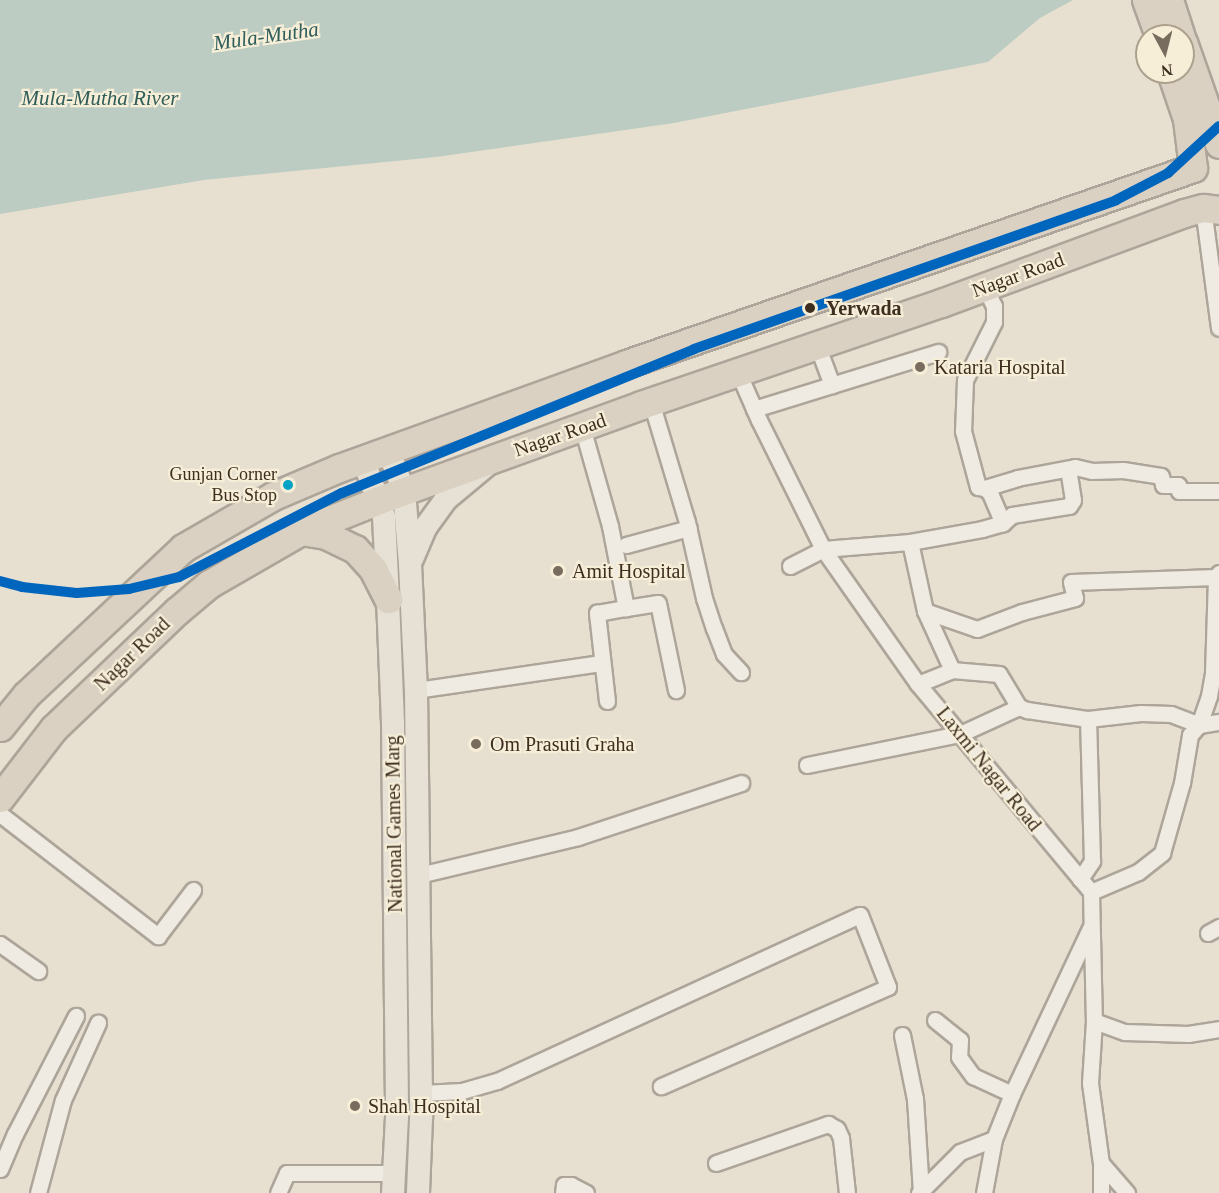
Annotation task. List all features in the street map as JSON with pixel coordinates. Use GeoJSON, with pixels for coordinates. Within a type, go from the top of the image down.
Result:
{"type":"FeatureCollection","features":[{"type":"Feature","properties":{"kind":"highway"},"geometry":{"type":"LineString","coordinates":[[1146,0],[1155,24]]}},
{"type":"Feature","properties":{"kind":"highway"},"geometry":{"type":"LineString","coordinates":[[1168,0],[1177,24]]}},
{"type":"Feature","properties":{"kind":"highway"},"geometry":{"type":"LineString","coordinates":[[1189,97],[1218,142]]}},
{"type":"Feature","properties":{"kind":"highway"},"geometry":{"type":"LineString","coordinates":[[1189,97],[1193,168],[1211,209]]}},
{"type":"Feature","properties":{"kind":"highway"},"geometry":{"type":"LineString","coordinates":[[0,727],[26,695],[183,548],[273,496],[388,450],[1193,168]]}},
{"type":"Feature","properties":{"kind":"highway","name":"Nagar Road"},"geometry":{"type":"LineString","coordinates":[[0,798],[54,729],[177,611],[209,584],[301,531],[391,495],[651,402],[1211,209]]}},
{"type":"Feature","properties":{"kind":"highway"},"geometry":{"type":"LineString","coordinates":[[301,531],[326,535],[355,549],[373,569],[388,599]]}},
{"type":"Feature","properties":{"kind":"main road"},"geometry":{"type":"LineString","coordinates":[[388,450],[391,495]]}},
{"type":"Feature","properties":{"kind":"main road"},"geometry":{"type":"LineString","coordinates":[[410,564],[425,528],[446,499],[498,457]]}},
{"type":"Feature","properties":{"kind":"main road","name":"National Games Marg"},"geometry":{"type":"LineString","coordinates":[[363,459],[391,495],[410,564],[416,690],[421,1094],[416,1187]]}},
{"type":"Feature","properties":{"kind":"main road","name":"National Games Marg"},"geometry":{"type":"LineString","coordinates":[[391,495],[384,517],[393,724],[398,1118],[396,1186]]}},
{"type":"Feature","properties":{"kind":"street"},"geometry":{"type":"LineString","coordinates":[[1211,209],[1219,328]]}},
{"type":"Feature","properties":{"kind":"street"},"geometry":{"type":"LineString","coordinates":[[985,287],[994,306],[994,322],[964,380],[963,431],[978,487],[986,488],[1017,478],[1076,467],[1092,471],[1123,470],[1161,476],[1163,485],[1178,484],[1179,491],[1219,491]]}},
{"type":"Feature","properties":{"kind":"street"},"geometry":{"type":"LineString","coordinates":[[817,345],[832,385]]}},
{"type":"Feature","properties":{"kind":"street"},"geometry":{"type":"LineString","coordinates":[[754,409],[939,352]]}},
{"type":"Feature","properties":{"kind":"street","name":"Laxmi Nagar Road"},"geometry":{"type":"LineString","coordinates":[[738,372],[823,549],[918,684],[1091,892]]}},
{"type":"Feature","properties":{"kind":"street"},"geometry":{"type":"LineString","coordinates":[[651,402],[689,528],[704,598],[724,654],[741,672]]}},
{"type":"Feature","properties":{"kind":"street"},"geometry":{"type":"LineString","coordinates":[[582,427],[607,516],[626,608]]}},
{"type":"Feature","properties":{"kind":"street"},"geometry":{"type":"LineString","coordinates":[[790,566],[823,549],[909,542],[982,529],[1003,523],[1012,515],[1069,506],[1073,500],[1068,470]]}},
{"type":"Feature","properties":{"kind":"street"},"geometry":{"type":"LineString","coordinates":[[986,488],[1003,523]]}},
{"type":"Feature","properties":{"kind":"street"},"geometry":{"type":"LineString","coordinates":[[626,545],[689,528]]}},
{"type":"Feature","properties":{"kind":"street"},"geometry":{"type":"LineString","coordinates":[[909,542],[925,611],[952,670]]}},
{"type":"Feature","properties":{"kind":"street"},"geometry":{"type":"LineString","coordinates":[[925,611],[977,628],[1022,612],[1075,598],[1071,582],[1217,575],[1213,673],[1209,696],[1199,725],[1190,735],[1182,783],[1162,853],[1137,873],[1091,892],[1094,1021],[1090,1083],[1101,1163],[1101,1193]]}},
{"type":"Feature","properties":{"kind":"street"},"geometry":{"type":"LineString","coordinates":[[608,701],[597,613],[626,608],[658,603],[676,690]]}},
{"type":"Feature","properties":{"kind":"street"},"geometry":{"type":"LineString","coordinates":[[416,690],[602,663]]}},
{"type":"Feature","properties":{"kind":"street"},"geometry":{"type":"LineString","coordinates":[[918,684],[952,670],[999,674],[1018,707]]}},
{"type":"Feature","properties":{"kind":"street"},"geometry":{"type":"LineString","coordinates":[[807,765],[960,734],[1018,707],[1088,719],[1141,713],[1171,714],[1199,725],[1219,722]]}},
{"type":"Feature","properties":{"kind":"street"},"geometry":{"type":"LineString","coordinates":[[1080,879],[1092,861],[1088,719]]}},
{"type":"Feature","properties":{"kind":"street"},"geometry":{"type":"LineString","coordinates":[[418,875],[578,837],[741,783]]}},
{"type":"Feature","properties":{"kind":"street"},"geometry":{"type":"LineString","coordinates":[[0,814],[158,936],[193,890]]}},
{"type":"Feature","properties":{"kind":"street"},"geometry":{"type":"LineString","coordinates":[[421,1094],[462,1091],[497,1081],[860,915],[888,987],[661,1086]]}},
{"type":"Feature","properties":{"kind":"street"},"geometry":{"type":"LineString","coordinates":[[984,1193],[994,1139],[1012,1094],[1091,925]]}},
{"type":"Feature","properties":{"kind":"street"},"geometry":{"type":"LineString","coordinates":[[0,944],[38,972]]}},
{"type":"Feature","properties":{"kind":"street"},"geometry":{"type":"LineString","coordinates":[[0,1169],[15,1134],[76,1016]]}},
{"type":"Feature","properties":{"kind":"street"},"geometry":{"type":"LineString","coordinates":[[935,1020],[960,1040],[959,1057],[973,1076],[1012,1094]]}},
{"type":"Feature","properties":{"kind":"street"},"geometry":{"type":"LineString","coordinates":[[1094,1021],[1125,1032],[1188,1034],[1219,1029]]}},
{"type":"Feature","properties":{"kind":"street"},"geometry":{"type":"LineString","coordinates":[[38,1193],[63,1100],[98,1023]]}},
{"type":"Feature","properties":{"kind":"street"},"geometry":{"type":"LineString","coordinates":[[902,1035],[915,1099],[920,1192]]}},
{"type":"Feature","properties":{"kind":"street"},"geometry":{"type":"LineString","coordinates":[[716,1163],[828,1124],[837,1129],[841,1138],[847,1193]]}},
{"type":"Feature","properties":{"kind":"street"},"geometry":{"type":"LineString","coordinates":[[920,1192],[960,1152],[994,1139]]}},
{"type":"Feature","properties":{"kind":"street"},"geometry":{"type":"LineString","coordinates":[[1101,1163],[1127,1193]]}},
{"type":"Feature","properties":{"kind":"street"},"geometry":{"type":"LineString","coordinates":[[278,1193],[287,1173],[301,1171],[396,1186]]}},
{"type":"Feature","properties":{"kind":"street"},"geometry":{"type":"LineString","coordinates":[[563,1193],[564,1185],[571,1185],[585,1193]]}},
{"type":"Feature","properties":{"kind":"water","name":"Mula-Mutha River"},"geometry":{"type":"Polygon","coordinates":[[[0,0],[1073,0],[1040,18],[988,62],[674,123],[436,157],[204,180],[0,214],[0,0]]]}},
{"type":"Feature","properties":{"kind":"transit line"},"geometry":{"type":"LineString","coordinates":[[0,581],[22,587],[77,593],[129,589],[179,577],[342,493],[694,349],[1116,200],[1168,173],[1219,126]]}},
{"type":"Feature","properties":{"kind":"place","name":"Yerwada"},"geometry":{"type":"Point","coordinates":[810,308]}},
{"type":"Feature","properties":{"kind":"place","name":"Kataria Hospital"},"geometry":{"type":"Point","coordinates":[920,367]}},
{"type":"Feature","properties":{"kind":"place","name":"Gunjan Corner Bus Stop"},"geometry":{"type":"Point","coordinates":[288,485]}},
{"type":"Feature","properties":{"kind":"place","name":"Amit Hospital"},"geometry":{"type":"Point","coordinates":[558,571]}},
{"type":"Feature","properties":{"kind":"place","name":"Om Prasuti Graha"},"geometry":{"type":"Point","coordinates":[476,744]}},
{"type":"Feature","properties":{"kind":"place","name":"Shah Hospital"},"geometry":{"type":"Point","coordinates":[355,1106]}},
{"type":"Feature","properties":{"kind":"water label","name":"Mula-Mutha"},"geometry":{"type":"Point","coordinates":[266,36]}}]}
